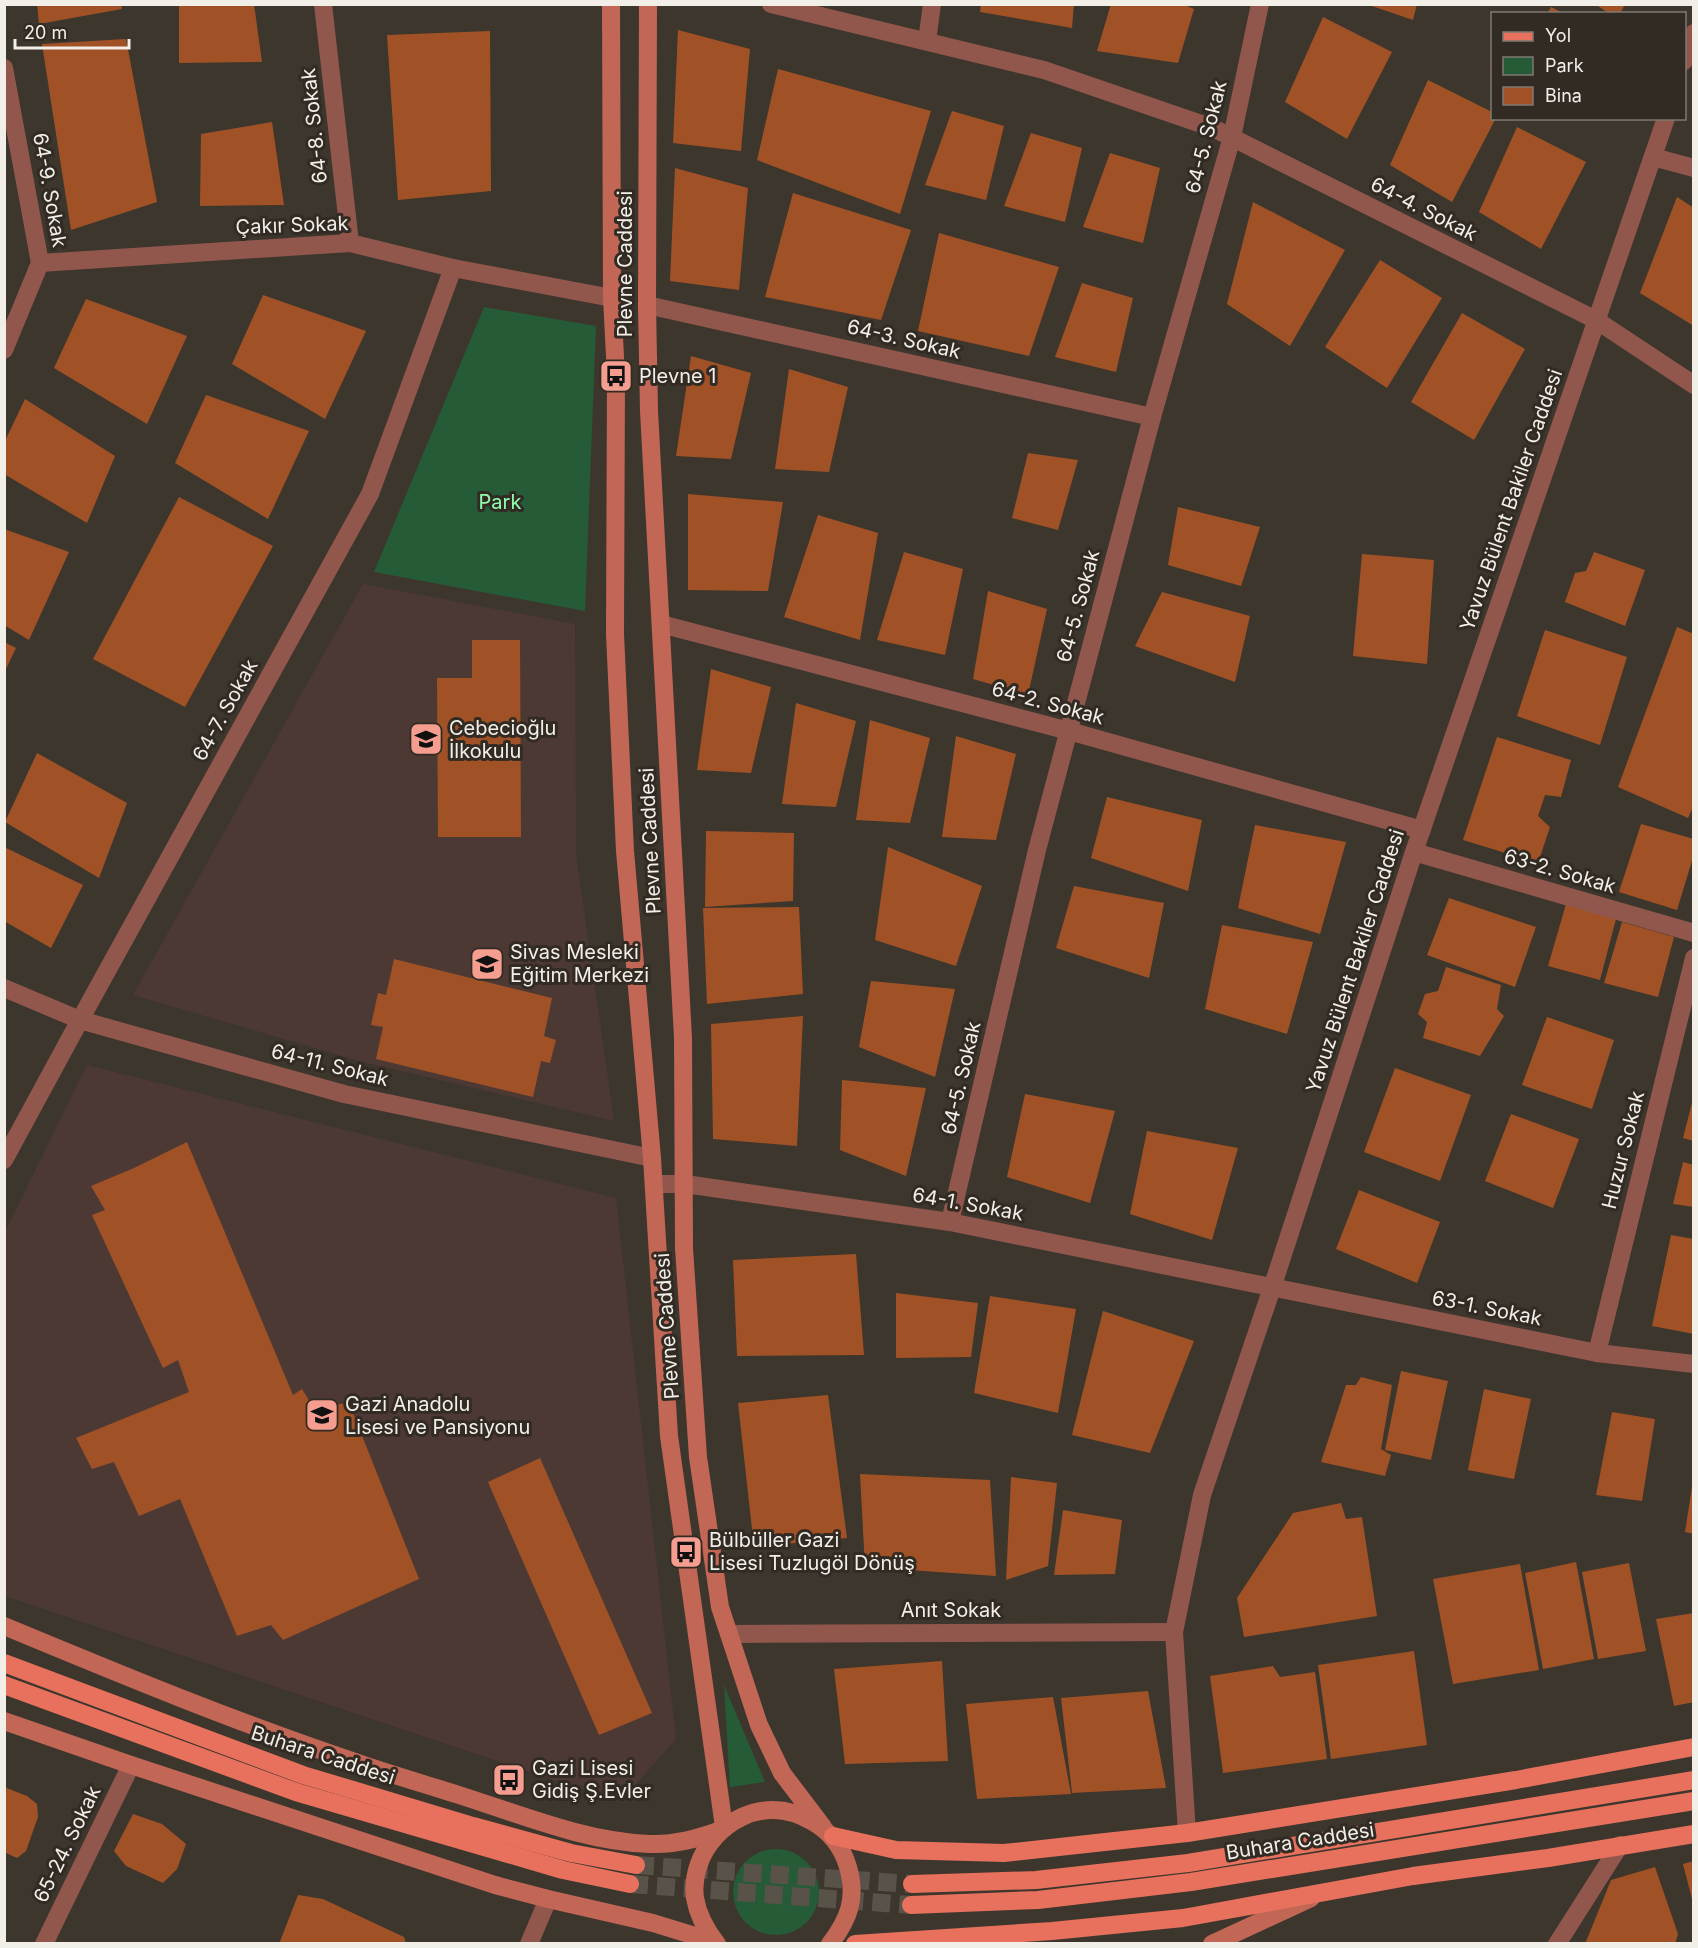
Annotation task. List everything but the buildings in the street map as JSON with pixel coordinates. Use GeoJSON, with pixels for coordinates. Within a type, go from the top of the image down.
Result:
{"type":"FeatureCollection","features":[{"type":"Feature","properties":{"kind":"main road","name":"Buhara Caddesi"},"geometry":{"type":"LineString","coordinates":[[4,1663],[303,1776],[549,1847],[636,1865]]}},
{"type":"Feature","properties":{"kind":"main road","name":"Buhara Caddesi"},"geometry":{"type":"LineString","coordinates":[[4,1685],[296,1792],[563,1870],[630,1884]]}},
{"type":"Feature","properties":{"kind":"main road"},"geometry":{"type":"LineString","coordinates":[[828,1832],[896,1850],[1004,1853],[1187,1833],[1516,1780],[1694,1747]]}},
{"type":"Feature","properties":{"kind":"main road","name":"Buhara Caddesi"},"geometry":{"type":"LineString","coordinates":[[912,1884],[1035,1880],[1188,1863],[1694,1780]]}},
{"type":"Feature","properties":{"kind":"main road","name":"Buhara Caddesi"},"geometry":{"type":"LineString","coordinates":[[911,1905],[1038,1900],[1191,1882],[1694,1802]]}},
{"type":"Feature","properties":{"kind":"main road"},"geometry":{"type":"LineString","coordinates":[[855,1944],[1052,1931],[1171,1919],[1413,1876],[1548,1858],[1694,1834]]}},
{"type":"Feature","properties":{"kind":"street","name":"64-8. Sokak"},"geometry":{"type":"LineString","coordinates":[[323,4],[350,243]]}},
{"type":"Feature","properties":{"kind":"street","name":"Plevne Caddesi"},"geometry":{"type":"LineString","coordinates":[[611,4],[612,298],[616,376],[615,634],[626,850],[654,1184],[669,1436],[722,1829]]}},
{"type":"Feature","properties":{"kind":"street","name":"Plevne Caddesi"},"geometry":{"type":"LineString","coordinates":[[648,4],[649,411],[683,1038],[684,1248],[698,1458],[720,1607],[759,1725],[782,1773],[845,1857],[852,1880],[851,1904],[843,1926],[830,1944]]}},
{"type":"Feature","properties":{"kind":"street","name":"64-4. Sokak"},"geometry":{"type":"LineString","coordinates":[[771,4],[1044,70],[1214,128],[1596,320],[1694,385]]}},
{"type":"Feature","properties":{"kind":"street"},"geometry":{"type":"LineString","coordinates":[[927,41],[932,4]]}},
{"type":"Feature","properties":{"kind":"street","name":"64-5. Sokak"},"geometry":{"type":"LineString","coordinates":[[950,1222],[1037,850],[1152,417],[1232,137],[1260,4]]}},
{"type":"Feature","properties":{"kind":"street"},"geometry":{"type":"LineString","coordinates":[[1686,55],[1694,33]]}},
{"type":"Feature","properties":{"kind":"street","name":"64-9. Sokak"},"geometry":{"type":"LineString","coordinates":[[4,68],[40,263],[4,350]]}},
{"type":"Feature","properties":{"kind":"street","name":"Yavuz Bülent Bakiler Caddesi"},"geometry":{"type":"LineString","coordinates":[[1187,1833],[1174,1632],[1202,1495],[1414,852],[1665,120]]}},
{"type":"Feature","properties":{"kind":"street"},"geometry":{"type":"LineString","coordinates":[[1653,157],[1694,168]]}},
{"type":"Feature","properties":{"kind":"street","name":"Çakır Sokak"},"geometry":{"type":"LineString","coordinates":[[40,263],[350,243],[453,268],[612,298]]}},
{"type":"Feature","properties":{"kind":"street","name":"64-7. Sokak"},"geometry":{"type":"LineString","coordinates":[[4,1160],[370,494],[453,268]]}},
{"type":"Feature","properties":{"kind":"street","name":"64-3. Sokak"},"geometry":{"type":"LineString","coordinates":[[647,305],[1152,417]]}},
{"type":"Feature","properties":{"kind":"street","name":"64-2. Sokak"},"geometry":{"type":"LineString","coordinates":[[661,624],[1069,731],[1422,830]]}},
{"type":"Feature","properties":{"kind":"street","name":"63-2. Sokak"},"geometry":{"type":"LineString","coordinates":[[1414,852],[1694,933]]}},
{"type":"Feature","properties":{"kind":"street","name":"Huzur Sokak"},"geometry":{"type":"LineString","coordinates":[[1597,1353],[1694,958]]}},
{"type":"Feature","properties":{"kind":"street","name":"64-11. Sokak"},"geometry":{"type":"LineString","coordinates":[[4,987],[80,1020],[344,1094],[652,1158]]}},
{"type":"Feature","properties":{"kind":"street","name":"64-1. Sokak"},"geometry":{"type":"LineString","coordinates":[[654,1184],[685,1184],[950,1222],[1272,1288]]}},
{"type":"Feature","properties":{"kind":"street","name":"63-1. Sokak"},"geometry":{"type":"LineString","coordinates":[[1272,1288],[1597,1353],[1694,1364]]}},
{"type":"Feature","properties":{"kind":"street"},"geometry":{"type":"LineString","coordinates":[[4,1626],[224,1714],[361,1764],[586,1835],[651,1845],[684,1842],[696,1840],[722,1829],[747,1814],[774,1810],[799,1814],[828,1832]]}},
{"type":"Feature","properties":{"kind":"street","name":"Anıt Sokak"},"geometry":{"type":"LineString","coordinates":[[729,1634],[1174,1632]]}},
{"type":"Feature","properties":{"kind":"street"},"geometry":{"type":"LineString","coordinates":[[4,1720],[131,1765],[495,1885],[653,1923],[716,1943]]}},
{"type":"Feature","properties":{"kind":"street","name":"65-24. Sokak"},"geometry":{"type":"LineString","coordinates":[[44,1944],[131,1765]]}},
{"type":"Feature","properties":{"kind":"street"},"geometry":{"type":"LineString","coordinates":[[716,1943],[701,1921],[695,1897],[697,1872],[705,1849],[722,1829]]}},
{"type":"Feature","properties":{"kind":"street"},"geometry":{"type":"LineString","coordinates":[[1557,1944],[1620,1845]]}},
{"type":"Feature","properties":{"kind":"street"},"geometry":{"type":"LineString","coordinates":[[1212,1944],[1328,1891]]}},
{"type":"Feature","properties":{"kind":"street"},"geometry":{"type":"LineString","coordinates":[[529,1944],[548,1899]]}},
{"type":"Feature","properties":{"kind":"shaded area","name":"Cebecioğlu İlkokulu"},"geometry":{"type":"Polygon","coordinates":[[[363,584],[575,624],[576,855],[614,1121],[359,1061],[133,995],[363,584]]]}},
{"type":"Feature","properties":{"kind":"shaded area","name":"Gazi Anadolu Lisesi ve Pansiyonu"},"geometry":{"type":"Polygon","coordinates":[[[87,1065],[616,1198],[676,1739],[620,1802],[5,1596],[4,1234],[87,1065]]]}},
{"type":"Feature","properties":{"kind":"green space","name":"Park"},"geometry":{"type":"Polygon","coordinates":[[[484,307],[596,326],[585,611],[374,572],[484,307]]]}},
{"type":"Feature","properties":{"kind":"green space"},"geometry":{"type":"Polygon","coordinates":[[[724,1685],[765,1782],[730,1787],[724,1685]]]}},
{"type":"Feature","properties":{"kind":"green space"},"geometry":{"type":"Polygon","coordinates":[[[776,1849],[792,1853],[806,1862],[815,1876],[819,1892],[815,1908],[806,1922],[792,1931],[776,1935],[760,1931],[746,1922],[737,1908],[733,1892],[737,1876],[746,1862],[760,1853],[776,1849]]]}},
{"type":"Feature","properties":{"kind":"tunnel"},"geometry":{"type":"LineString","coordinates":[[636,1865],[912,1884]]}},
{"type":"Feature","properties":{"kind":"tunnel"},"geometry":{"type":"LineString","coordinates":[[630,1884],[911,1905]]}},
{"type":"Feature","properties":{"kind":"place","name":"Plevne 1"},"geometry":{"type":"Point","coordinates":[616,376]}},
{"type":"Feature","properties":{"kind":"place","name":"Cebecioğlu İlkokulu"},"geometry":{"type":"Point","coordinates":[426,739]}},
{"type":"Feature","properties":{"kind":"place","name":"Sivas Mesleki Eğitim Merkezi"},"geometry":{"type":"Point","coordinates":[487,964]}},
{"type":"Feature","properties":{"kind":"place","name":"Gazi Anadolu Lisesi ve Pansiyonu"},"geometry":{"type":"Point","coordinates":[322,1415]}},
{"type":"Feature","properties":{"kind":"place","name":"Bülbüller Gazi Lisesi Tuzlugöl Dönüş"},"geometry":{"type":"Point","coordinates":[686,1552]}},
{"type":"Feature","properties":{"kind":"place","name":"Gazi Lisesi Gidiş Ş.Evler"},"geometry":{"type":"Point","coordinates":[509,1780]}}]}
